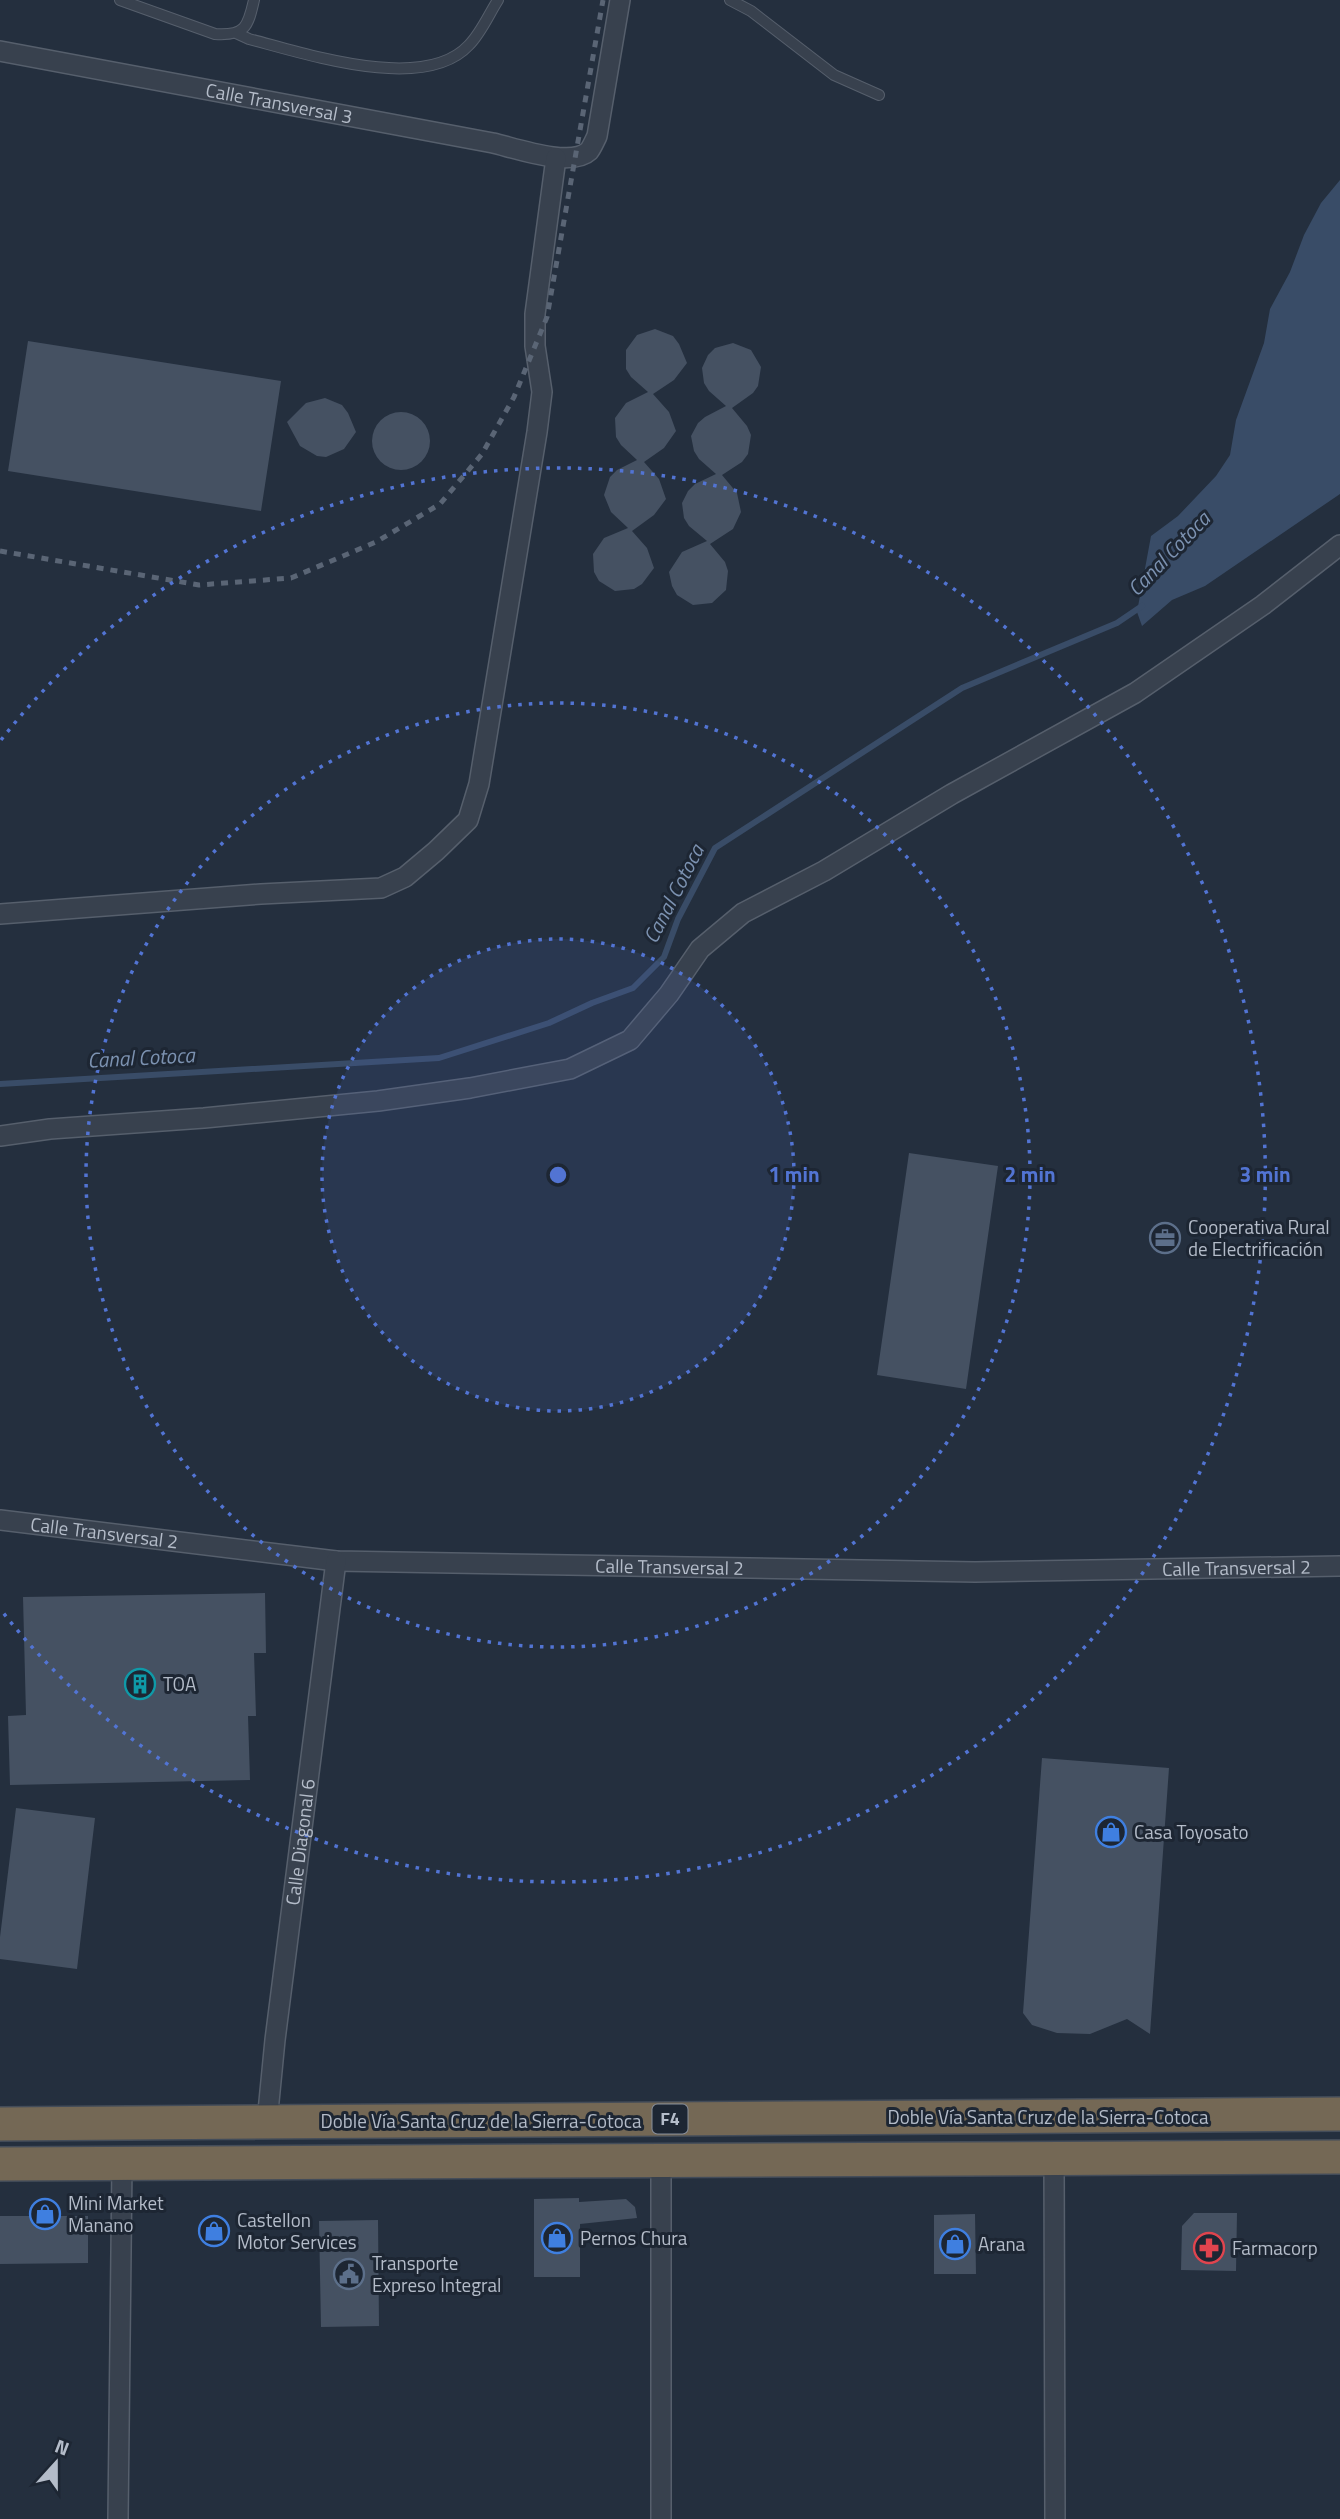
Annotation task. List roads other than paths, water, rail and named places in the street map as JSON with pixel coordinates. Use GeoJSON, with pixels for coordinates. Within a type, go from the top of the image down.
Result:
{"type":"FeatureCollection","features":[{"type":"Feature","properties":{"kind":"highway","name":"Doble Vía Santa Cruz de la Sierra-Cotoca"},"geometry":{"type":"LineString","coordinates":[[0,2124],[1340,2114]]}},
{"type":"Feature","properties":{"kind":"highway","name":"Doble Vía Santa Cruz de la Sierra-Cotoca"},"geometry":{"type":"LineString","coordinates":[[0,2164],[1340,2157]]}},
{"type":"Feature","properties":{"kind":"street"},"geometry":{"type":"LineString","coordinates":[[0,914],[261,894],[381,888],[405,877],[468,820],[479,784],[537,432],[542,393],[535,346],[535,314],[556,158],[575,158],[589,150],[597,136],[620,0]]}},
{"type":"Feature","properties":{"kind":"street","name":"Calle Transversal 3"},"geometry":{"type":"LineString","coordinates":[[0,51],[493,143],[556,158]]}},
{"type":"Feature","properties":{"kind":"street"},"geometry":{"type":"LineString","coordinates":[[0,1136],[50,1129],[204,1118],[378,1101],[471,1088],[570,1069],[630,1040],[669,994],[700,949],[743,913],[824,871],[952,794],[1135,693],[1263,605],[1340,545]]}},
{"type":"Feature","properties":{"kind":"street","name":"Calle Transversal 2"},"geometry":{"type":"LineString","coordinates":[[0,1520],[337,1561],[975,1572],[1340,1566]]}},
{"type":"Feature","properties":{"kind":"street","name":"Calle Diagonal 6"},"geometry":{"type":"LineString","coordinates":[[267,2122],[275,2040],[337,1561]]}},
{"type":"Feature","properties":{"kind":"street"},"geometry":{"type":"LineString","coordinates":[[1054,2158],[1055,2519]]}},
{"type":"Feature","properties":{"kind":"street"},"geometry":{"type":"LineString","coordinates":[[661,2161],[661,2519]]}},
{"type":"Feature","properties":{"kind":"street"},"geometry":{"type":"LineString","coordinates":[[118,2519],[122,2164]]}},
{"type":"Feature","properties":{"kind":"lane"},"geometry":{"type":"LineString","coordinates":[[120,0],[215,34],[241,32],[247,24],[254,0]]}},
{"type":"Feature","properties":{"kind":"lane"},"geometry":{"type":"LineString","coordinates":[[236,33],[248,39],[357,65],[392,69],[425,67],[451,59],[469,45],[498,0]]}},
{"type":"Feature","properties":{"kind":"lane"},"geometry":{"type":"LineString","coordinates":[[730,0],[751,11],[834,75],[879,95]]}},
{"type":"Feature","properties":{"kind":"water"},"geometry":{"type":"Polygon","coordinates":[[[1340,180],[1340,494],[1205,586],[1172,600],[1142,626],[1137,612],[1151,536],[1178,516],[1216,476],[1230,455],[1236,420],[1264,343],[1270,309],[1321,203],[1340,180]]]}},
{"type":"Feature","properties":{"kind":"waterway","name":"Canal Cotoca"},"geometry":{"type":"LineString","coordinates":[[0,1084],[439,1058],[549,1023],[633,988],[664,957],[678,919],[715,848],[962,688],[1117,623],[1142,606]]}},
{"type":"Feature","properties":{"kind":"railway"},"geometry":{"type":"LineString","coordinates":[[0,551],[199,585],[291,578],[376,542],[440,504],[482,454],[514,397],[547,317],[603,0]]}},
{"type":"Feature","properties":{"kind":"place","name":"Cooperativa Rural de Electrificación"},"geometry":{"type":"Point","coordinates":[1165,1238]}},
{"type":"Feature","properties":{"kind":"place","name":"TOA"},"geometry":{"type":"Point","coordinates":[140,1684]}},
{"type":"Feature","properties":{"kind":"place","name":"Casa Toyosato"},"geometry":{"type":"Point","coordinates":[1111,1832]}},
{"type":"Feature","properties":{"kind":"place","name":"Mini Market Manano"},"geometry":{"type":"Point","coordinates":[45,2214]}},
{"type":"Feature","properties":{"kind":"place","name":"Castellon Motor Services"},"geometry":{"type":"Point","coordinates":[214,2231]}},
{"type":"Feature","properties":{"kind":"place","name":"Pernos Chura"},"geometry":{"type":"Point","coordinates":[557,2238]}},
{"type":"Feature","properties":{"kind":"place","name":"Arana"},"geometry":{"type":"Point","coordinates":[955,2244]}},
{"type":"Feature","properties":{"kind":"place","name":"Farmacorp"},"geometry":{"type":"Point","coordinates":[1209,2248]}},
{"type":"Feature","properties":{"kind":"place","name":"Transporte Expreso Integral"},"geometry":{"type":"Point","coordinates":[349,2274]}}]}
